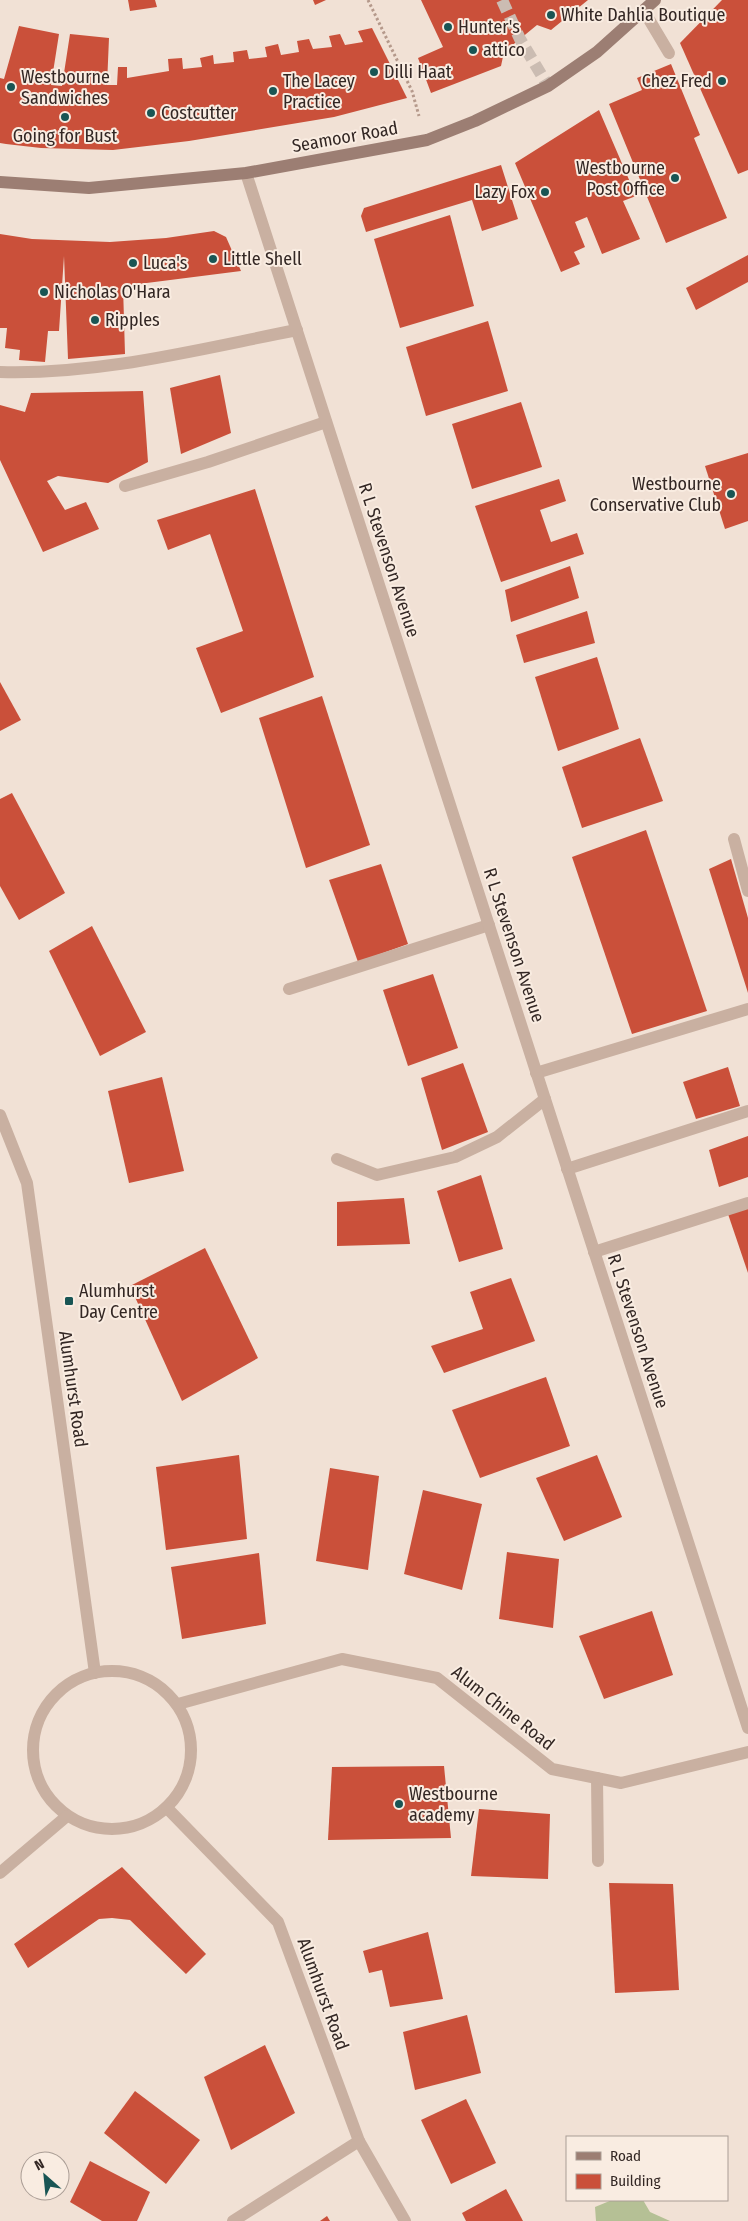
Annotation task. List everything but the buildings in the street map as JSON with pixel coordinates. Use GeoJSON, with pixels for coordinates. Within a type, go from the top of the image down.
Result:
{"type":"FeatureCollection","features":[{"type":"Feature","properties":{"kind":"street","name":"Seamoor Road"},"geometry":{"type":"LineString","coordinates":[[0,182],[89,188],[246,173],[426,140],[475,121],[548,86],[597,52],[655,0]]}},
{"type":"Feature","properties":{"kind":"street"},"geometry":{"type":"LineString","coordinates":[[644,11],[669,53]]}},
{"type":"Feature","properties":{"kind":"street","name":"R L Stevenson Avenue"},"geometry":{"type":"LineString","coordinates":[[246,173],[748,1728]]}},
{"type":"Feature","properties":{"kind":"street"},"geometry":{"type":"LineString","coordinates":[[0,372],[30,373],[105,366],[297,330]]}},
{"type":"Feature","properties":{"kind":"street"},"geometry":{"type":"LineString","coordinates":[[125,486],[208,462],[326,422]]}},
{"type":"Feature","properties":{"kind":"street"},"geometry":{"type":"LineString","coordinates":[[734,839],[748,891]]}},
{"type":"Feature","properties":{"kind":"street"},"geometry":{"type":"LineString","coordinates":[[288,989],[489,925]]}},
{"type":"Feature","properties":{"kind":"street"},"geometry":{"type":"LineString","coordinates":[[536,1073],[748,1009]]}},
{"type":"Feature","properties":{"kind":"street"},"geometry":{"type":"LineString","coordinates":[[337,1159],[377,1175],[455,1158],[496,1137],[545,1099]]}},
{"type":"Feature","properties":{"kind":"street"},"geometry":{"type":"LineString","coordinates":[[567,1169],[748,1111]]}},
{"type":"Feature","properties":{"kind":"street","name":"Alumhurst Road"},"geometry":{"type":"LineString","coordinates":[[0,1115],[4,1138],[27,1183],[94,1673]]}},
{"type":"Feature","properties":{"kind":"street"},"geometry":{"type":"LineString","coordinates":[[594,1252],[748,1203]]}},
{"type":"Feature","properties":{"kind":"street","name":"Alum Chine Road"},"geometry":{"type":"LineString","coordinates":[[178,1704],[342,1660],[437,1678],[552,1768],[621,1783],[748,1752]]}},
{"type":"Feature","properties":{"kind":"street"},"geometry":{"type":"LineString","coordinates":[[118,1670],[141,1676],[161,1688],[178,1704],[188,1725],[192,1747],[190,1769],[181,1790],[167,1808],[145,1823],[119,1830],[92,1828],[67,1816],[48,1798],[36,1774],[32,1749],[37,1723],[50,1700],[70,1682],[94,1673],[118,1670]]}},
{"type":"Feature","properties":{"kind":"street"},"geometry":{"type":"LineString","coordinates":[[597,1778],[598,1861]]}},
{"type":"Feature","properties":{"kind":"street","name":"Alumhurst Road"},"geometry":{"type":"LineString","coordinates":[[167,1808],[278,1922],[359,2141],[405,2221]]}},
{"type":"Feature","properties":{"kind":"street"},"geometry":{"type":"LineString","coordinates":[[0,1872],[67,1816]]}},
{"type":"Feature","properties":{"kind":"street"},"geometry":{"type":"LineString","coordinates":[[233,2221],[359,2141]]}},
{"type":"Feature","properties":{"kind":"path"},"geometry":{"type":"LineString","coordinates":[[368,0],[412,91],[426,140]]}},
{"type":"Feature","properties":{"kind":"green space"},"geometry":{"type":"Polygon","coordinates":[[[610,2201],[644,2201],[650,2212],[670,2221],[596,2221],[595,2207],[610,2201]]]}},
{"type":"Feature","properties":{"kind":"tunnel"},"geometry":{"type":"LineString","coordinates":[[502,0],[520,39],[548,86]]}},
{"type":"Feature","properties":{"kind":"place","name":"White Dahlia Boutique"},"geometry":{"type":"Point","coordinates":[551,15]}},
{"type":"Feature","properties":{"kind":"place","name":"Hunter's"},"geometry":{"type":"Point","coordinates":[448,27]}},
{"type":"Feature","properties":{"kind":"place","name":"attico"},"geometry":{"type":"Point","coordinates":[473,50]}},
{"type":"Feature","properties":{"kind":"place","name":"Dilli Haat"},"geometry":{"type":"Point","coordinates":[374,72]}},
{"type":"Feature","properties":{"kind":"place","name":"Chez Fred"},"geometry":{"type":"Point","coordinates":[722,81]}},
{"type":"Feature","properties":{"kind":"place","name":"Westbourne Sandwiches"},"geometry":{"type":"Point","coordinates":[11,87]}},
{"type":"Feature","properties":{"kind":"place","name":"The Lacey Practice"},"geometry":{"type":"Point","coordinates":[273,91]}},
{"type":"Feature","properties":{"kind":"place","name":"Costcutter"},"geometry":{"type":"Point","coordinates":[151,113]}},
{"type":"Feature","properties":{"kind":"place","name":"Going for Bust"},"geometry":{"type":"Point","coordinates":[65,117]}},
{"type":"Feature","properties":{"kind":"place","name":"Westbourne Post Office"},"geometry":{"type":"Point","coordinates":[675,178]}},
{"type":"Feature","properties":{"kind":"place","name":"Lazy Fox"},"geometry":{"type":"Point","coordinates":[545,192]}},
{"type":"Feature","properties":{"kind":"place","name":"Little Shell"},"geometry":{"type":"Point","coordinates":[213,259]}},
{"type":"Feature","properties":{"kind":"place","name":"Luca's"},"geometry":{"type":"Point","coordinates":[133,263]}},
{"type":"Feature","properties":{"kind":"place","name":"Nicholas O'Hara"},"geometry":{"type":"Point","coordinates":[44,292]}},
{"type":"Feature","properties":{"kind":"place","name":"Ripples"},"geometry":{"type":"Point","coordinates":[95,320]}},
{"type":"Feature","properties":{"kind":"place","name":"Westbourne Conservative Club"},"geometry":{"type":"Point","coordinates":[731,494]}},
{"type":"Feature","properties":{"kind":"place","name":"Alumhurst Day Centre"},"geometry":{"type":"Point","coordinates":[69,1301]}},
{"type":"Feature","properties":{"kind":"place","name":"Westbourne academy"},"geometry":{"type":"Point","coordinates":[399,1804]}}]}
